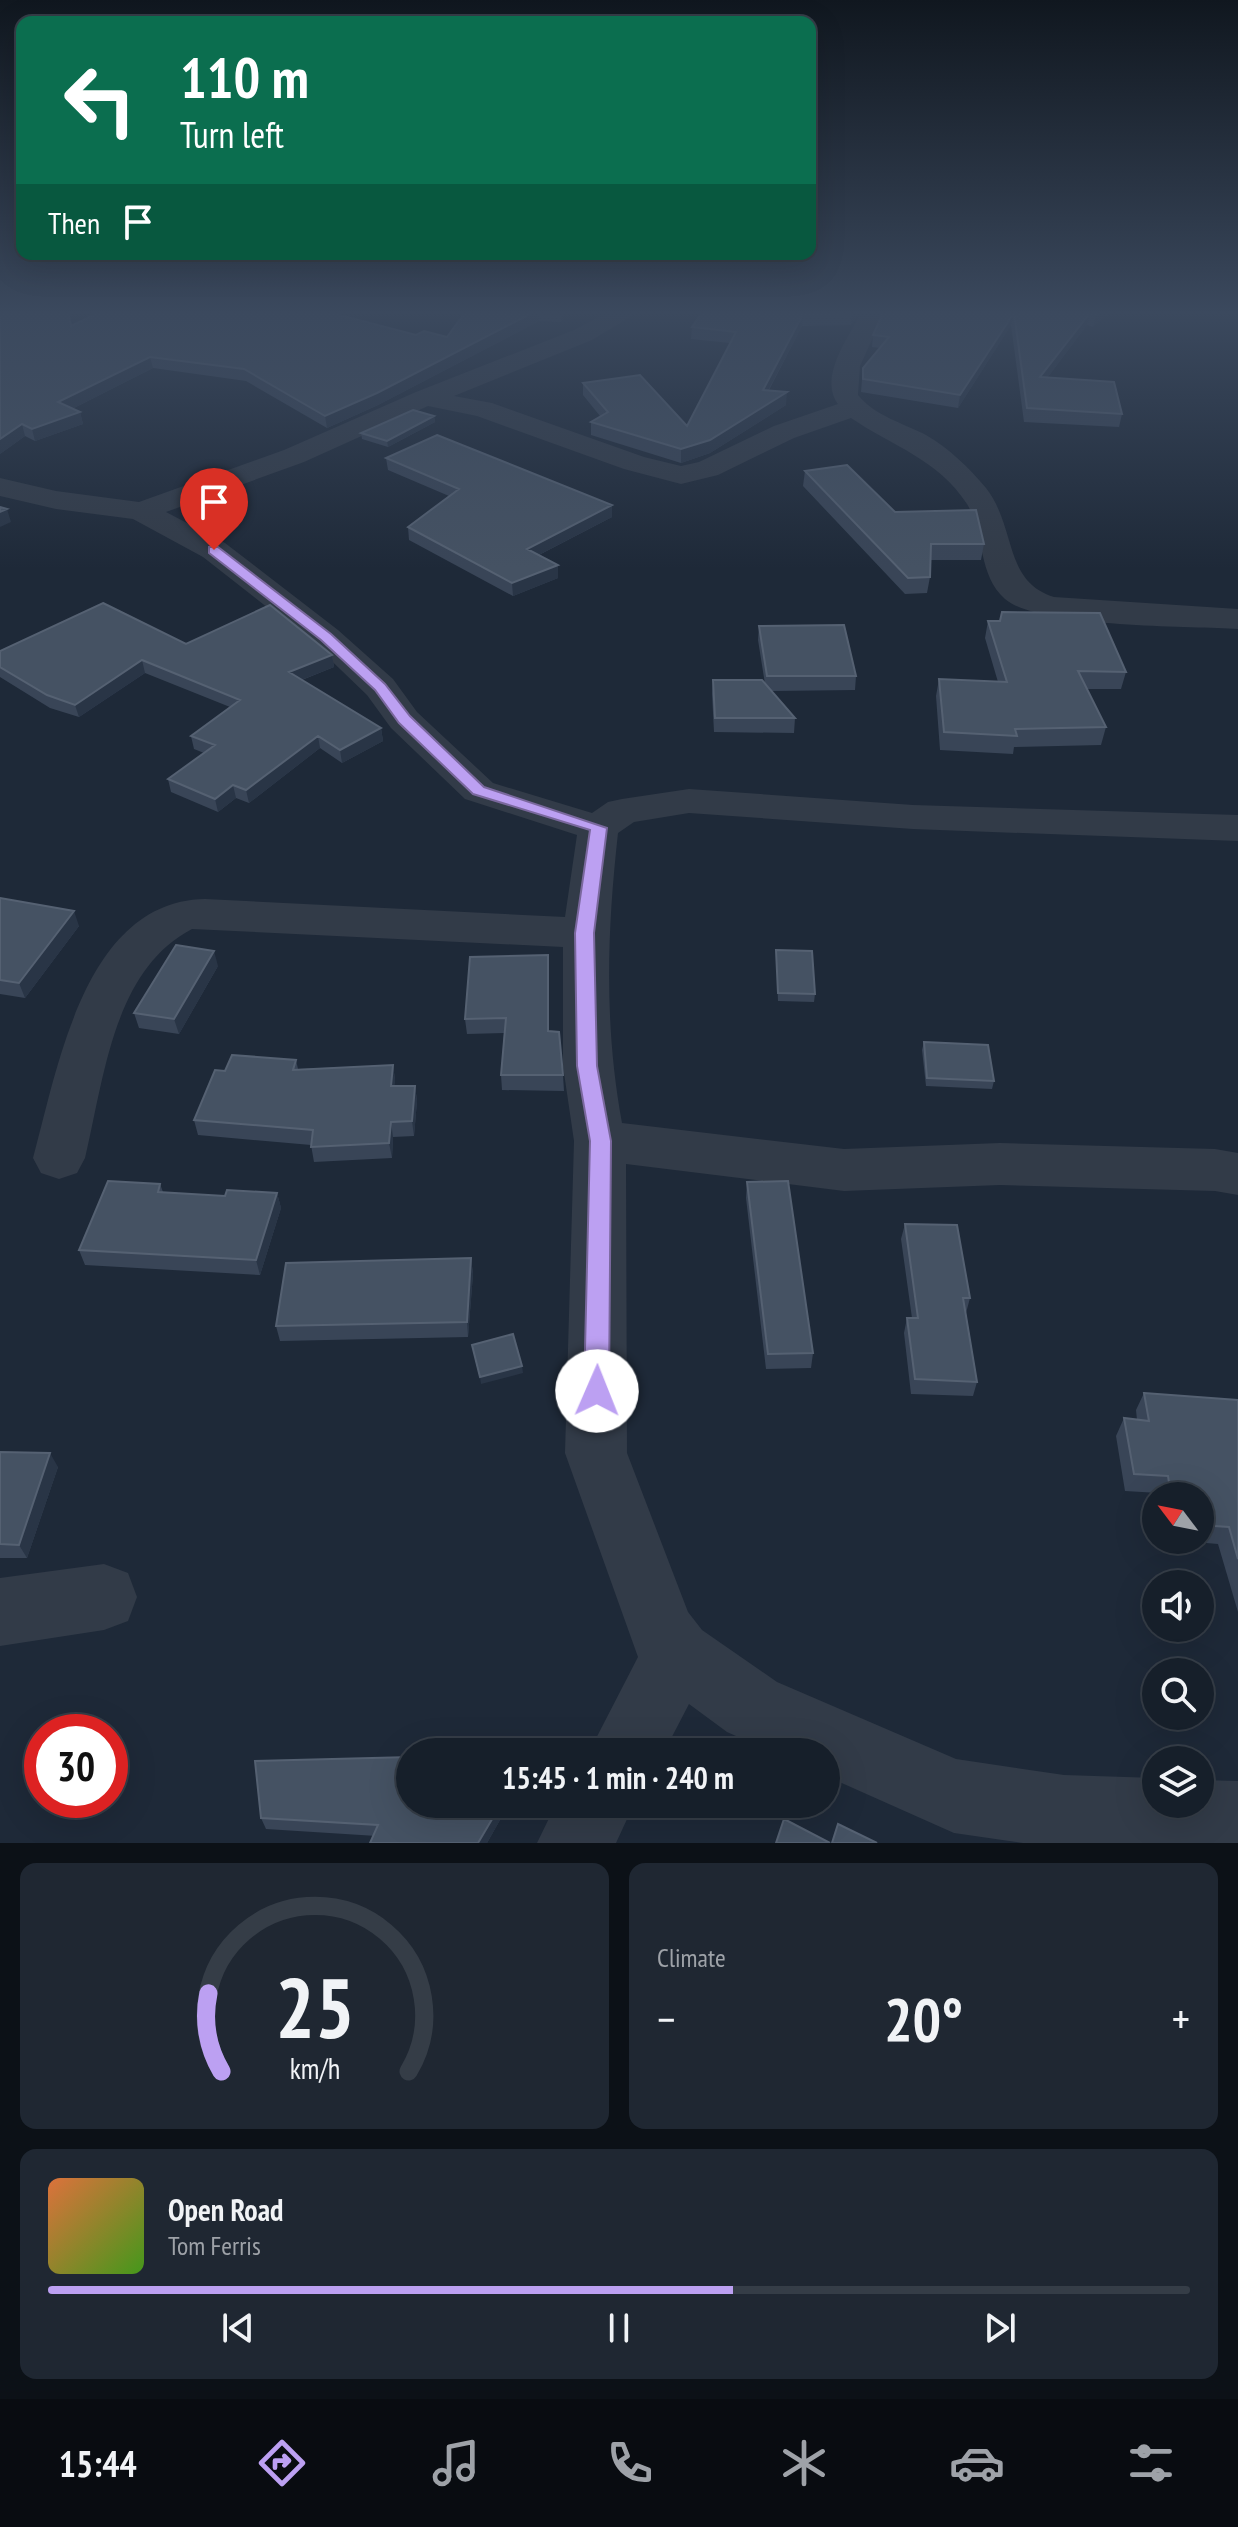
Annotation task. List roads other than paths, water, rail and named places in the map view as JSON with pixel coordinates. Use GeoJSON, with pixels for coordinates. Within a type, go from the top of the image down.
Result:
{"type":"FeatureCollection","features":[{"type":"Feature","properties":{"kind":"street"},"geometry":{"type":"LineString","coordinates":[[849,397],[856,407],[928,448],[961,477],[986,510],[999,565],[1010,588],[1021,597],[1066,609],[1238,619]]}},
{"type":"Feature","properties":{"kind":"street"},"geometry":{"type":"LineString","coordinates":[[141,511],[294,456],[425,398],[483,409],[634,463],[681,475],[708,469],[784,432],[856,407]]}},
{"type":"Feature","properties":{"kind":"street"},"geometry":{"type":"LineString","coordinates":[[0,487],[56,500],[141,511],[214,550],[326,637],[380,687],[404,720],[479,791],[598,828]]}},
{"type":"Feature","properties":{"kind":"street"},"geometry":{"type":"LineString","coordinates":[[1238,828],[913,817],[689,801],[622,811],[598,828],[585,933],[587,1066],[600,1141],[596,1453],[663,1634],[678,1654],[752,1707],[954,1796],[1064,1812],[1238,1818]]}},
{"type":"Feature","properties":{"kind":"street"},"geometry":{"type":"LineString","coordinates":[[59,1158],[90,1045],[120,967],[142,938],[179,917],[230,914],[585,933]]}},
{"type":"Feature","properties":{"kind":"street"},"geometry":{"type":"LineString","coordinates":[[600,1141],[844,1170],[1000,1164],[1215,1170],[1238,1174]]}},
{"type":"Feature","properties":{"kind":"street"},"geometry":{"type":"LineString","coordinates":[[0,1612],[104,1597]]}},
{"type":"Feature","properties":{"kind":"street"},"geometry":{"type":"LineString","coordinates":[[633,1738],[678,1654]]}},
{"type":"Feature","properties":{"kind":"street"},"geometry":{"type":"LineString","coordinates":[[575,1843],[589,1818]]}}]}
